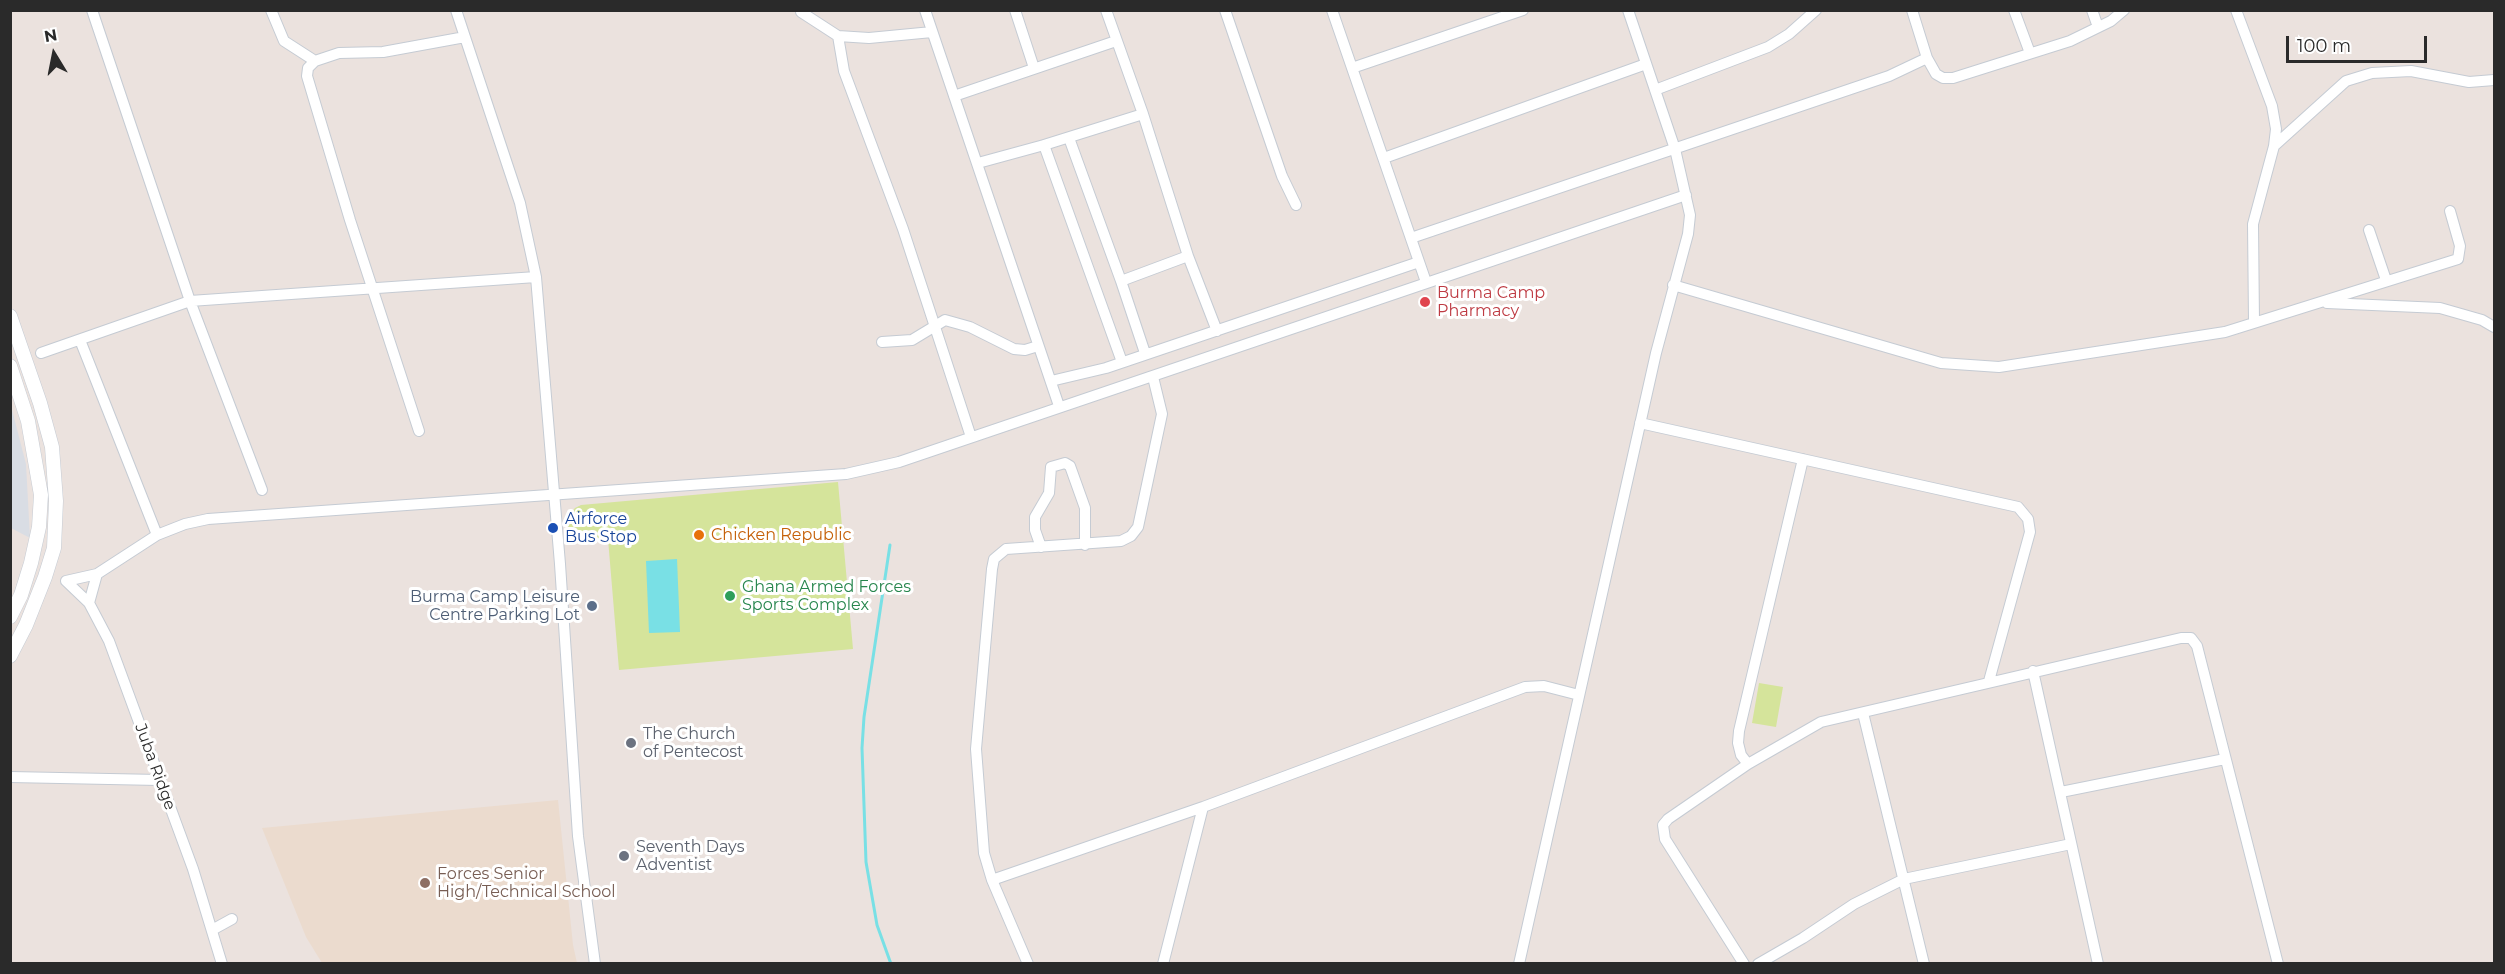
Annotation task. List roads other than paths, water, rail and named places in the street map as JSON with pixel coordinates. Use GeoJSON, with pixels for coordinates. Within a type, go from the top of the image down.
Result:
{"type":"FeatureCollection","features":[{"type":"Feature","properties":{"kind":"main road"},"geometry":{"type":"LineString","coordinates":[[10,316],[40,403],[52,447],[56,501],[54,548],[26,626],[10,656]]}},
{"type":"Feature","properties":{"kind":"main road"},"geometry":{"type":"LineString","coordinates":[[10,366],[28,421],[41,495],[39,527],[31,563],[21,596],[10,617]]}},
{"type":"Feature","properties":{"kind":"street"},"geometry":{"type":"LineString","coordinates":[[92,10],[190,301],[262,490]]}},
{"type":"Feature","properties":{"kind":"street"},"geometry":{"type":"LineString","coordinates":[[271,10],[284,41],[315,61]]}},
{"type":"Feature","properties":{"kind":"street"},"geometry":{"type":"LineString","coordinates":[[456,10],[520,203],[536,277],[578,836],[595,963]]}},
{"type":"Feature","properties":{"kind":"street"},"geometry":{"type":"LineString","coordinates":[[925,10],[1059,406]]}},
{"type":"Feature","properties":{"kind":"street"},"geometry":{"type":"LineString","coordinates":[[1015,10],[1034,68]]}},
{"type":"Feature","properties":{"kind":"street"},"geometry":{"type":"LineString","coordinates":[[1106,10],[1143,114],[1188,256],[1216,331]]}},
{"type":"Feature","properties":{"kind":"street"},"geometry":{"type":"LineString","coordinates":[[1225,10],[1282,176],[1296,205]]}},
{"type":"Feature","properties":{"kind":"street"},"geometry":{"type":"LineString","coordinates":[[1332,10],[1426,282]]}},
{"type":"Feature","properties":{"kind":"street"},"geometry":{"type":"LineString","coordinates":[[1352,68],[1491,16],[1523,10]]}},
{"type":"Feature","properties":{"kind":"street"},"geometry":{"type":"LineString","coordinates":[[1519,963],[1640,423],[1673,285],[1688,234],[1690,215],[1675,149],[1628,10]]}},
{"type":"Feature","properties":{"kind":"street"},"geometry":{"type":"LineString","coordinates":[[1655,90],[1767,48],[1789,34],[1816,10]]}},
{"type":"Feature","properties":{"kind":"street"},"geometry":{"type":"LineString","coordinates":[[1912,10],[1927,58],[1936,74],[1943,78],[1953,78],[2070,41],[2124,10]]}},
{"type":"Feature","properties":{"kind":"street"},"geometry":{"type":"LineString","coordinates":[[2014,10],[2030,53]]}},
{"type":"Feature","properties":{"kind":"street"},"geometry":{"type":"LineString","coordinates":[[2092,10],[2098,27]]}},
{"type":"Feature","properties":{"kind":"street"},"geometry":{"type":"LineString","coordinates":[[2236,10],[2272,106],[2276,129],[2274,146],[2253,224],[2254,322]]}},
{"type":"Feature","properties":{"kind":"street"},"geometry":{"type":"LineString","coordinates":[[801,12],[838,36],[869,38],[932,32]]}},
{"type":"Feature","properties":{"kind":"street"},"geometry":{"type":"LineString","coordinates":[[838,36],[844,71],[936,325],[971,437]]}},
{"type":"Feature","properties":{"kind":"street"},"geometry":{"type":"LineString","coordinates":[[419,431],[309,90],[308,68],[315,61],[339,53],[382,52],[465,37]]}},
{"type":"Feature","properties":{"kind":"street"},"geometry":{"type":"LineString","coordinates":[[954,96],[1116,41]]}},
{"type":"Feature","properties":{"kind":"street"},"geometry":{"type":"LineString","coordinates":[[1412,238],[1889,76],[1927,58]]}},
{"type":"Feature","properties":{"kind":"street"},"geometry":{"type":"LineString","coordinates":[[1384,158],[1646,64]]}},
{"type":"Feature","properties":{"kind":"street"},"geometry":{"type":"LineString","coordinates":[[2274,146],[2346,81],[2372,73],[2411,71],[2469,82],[2494,80]]}},
{"type":"Feature","properties":{"kind":"street"},"geometry":{"type":"LineString","coordinates":[[978,163],[1044,146],[1143,114]]}},
{"type":"Feature","properties":{"kind":"street"},"geometry":{"type":"LineString","coordinates":[[1069,138],[1145,354]]}},
{"type":"Feature","properties":{"kind":"street"},"geometry":{"type":"LineString","coordinates":[[1044,146],[1122,362]]}},
{"type":"Feature","properties":{"kind":"street"},"geometry":{"type":"LineString","coordinates":[[89,603],[97,574],[157,535],[185,524],[231,516],[554,496],[846,474],[899,462],[1686,195]]}},
{"type":"Feature","properties":{"kind":"street"},"geometry":{"type":"LineString","coordinates":[[1673,285],[1850,339],[1941,363],[1999,367],[2225,332],[2458,259],[2460,246],[2450,211]]}},
{"type":"Feature","properties":{"kind":"street"},"geometry":{"type":"LineString","coordinates":[[2369,230],[2386,280]]}},
{"type":"Feature","properties":{"kind":"street"},"geometry":{"type":"LineString","coordinates":[[1121,281],[1188,256]]}},
{"type":"Feature","properties":{"kind":"street"},"geometry":{"type":"LineString","coordinates":[[1051,381],[1122,362],[1419,262]]}},
{"type":"Feature","properties":{"kind":"street"},"geometry":{"type":"LineString","coordinates":[[41,353],[190,301],[536,277]]}},
{"type":"Feature","properties":{"kind":"street"},"geometry":{"type":"LineString","coordinates":[[2318,303],[2380,303],[2440,308],[2482,320],[2494,327]]}},
{"type":"Feature","properties":{"kind":"street"},"geometry":{"type":"LineString","coordinates":[[882,342],[912,340],[945,320],[955,321],[1020,351],[1038,346]]}},
{"type":"Feature","properties":{"kind":"street"},"geometry":{"type":"LineString","coordinates":[[80,340],[157,535]]}},
{"type":"Feature","properties":{"kind":"street"},"geometry":{"type":"LineString","coordinates":[[1028,963],[992,880],[984,853],[976,749],[992,569],[1000,552],[1085,545],[1121,540],[1131,536],[1138,527],[1162,414],[1153,377]]}},
{"type":"Feature","properties":{"kind":"street"},"geometry":{"type":"LineString","coordinates":[[1640,423],[2018,507],[2028,519],[2030,532],[1989,681]]}},
{"type":"Feature","properties":{"kind":"street"},"geometry":{"type":"LineString","coordinates":[[1748,764],[1741,755],[1738,743],[1739,731],[1803,459]]}},
{"type":"Feature","properties":{"kind":"street"},"geometry":{"type":"LineString","coordinates":[[1041,547],[1035,530],[1035,517],[1049,493],[1051,467],[1065,462],[1070,466],[1085,508],[1085,545]]}},
{"type":"Feature","properties":{"kind":"street","name":"Juba Ridge"},"geometry":{"type":"LineString","coordinates":[[97,574],[66,581],[89,603],[109,641],[193,869],[222,963]]}},
{"type":"Feature","properties":{"kind":"street"},"geometry":{"type":"LineString","coordinates":[[1744,963],[1663,832],[1668,819],[1748,764],[1813,725],[1989,681],[2181,638],[2191,638],[2197,646],[2278,963]]}},
{"type":"Feature","properties":{"kind":"street"},"geometry":{"type":"LineString","coordinates":[[2033,671],[2098,963]]}},
{"type":"Feature","properties":{"kind":"street"},"geometry":{"type":"LineString","coordinates":[[992,880],[1203,807],[1525,687],[1544,686],[1579,695]]}},
{"type":"Feature","properties":{"kind":"street"},"geometry":{"type":"LineString","coordinates":[[1863,713],[1924,963]]}},
{"type":"Feature","properties":{"kind":"street"},"geometry":{"type":"LineString","coordinates":[[2061,792],[2225,759]]}},
{"type":"Feature","properties":{"kind":"street"},"geometry":{"type":"LineString","coordinates":[[10,777],[159,780]]}},
{"type":"Feature","properties":{"kind":"street"},"geometry":{"type":"LineString","coordinates":[[1163,963],[1203,807]]}},
{"type":"Feature","properties":{"kind":"street"},"geometry":{"type":"LineString","coordinates":[[1758,963],[1803,938],[1854,904],[1904,879],[2071,844]]}},
{"type":"Feature","properties":{"kind":"street"},"geometry":{"type":"LineString","coordinates":[[212,930],[231,919]]}},
{"type":"Feature","properties":{"kind":"water"},"geometry":{"type":"Polygon","coordinates":[[[677,559],[680,632],[649,633],[646,561],[677,559]]]}},
{"type":"Feature","properties":{"kind":"waterway"},"geometry":{"type":"LineString","coordinates":[[890,545],[864,717],[862,748],[866,862],[877,925],[891,964]]}},
{"type":"Feature","properties":{"kind":"place","name":"Burma Camp Pharmacy"},"geometry":{"type":"Point","coordinates":[1425,302]}},
{"type":"Feature","properties":{"kind":"place","name":"Airforce Bus Stop"},"geometry":{"type":"Point","coordinates":[553,528]}},
{"type":"Feature","properties":{"kind":"place","name":"Chicken Republic"},"geometry":{"type":"Point","coordinates":[699,535]}},
{"type":"Feature","properties":{"kind":"place","name":"Ghana Armed Forces Sports Complex"},"geometry":{"type":"Point","coordinates":[730,596]}},
{"type":"Feature","properties":{"kind":"place","name":"Burma Camp Leisure Centre Parking Lot"},"geometry":{"type":"Point","coordinates":[592,606]}},
{"type":"Feature","properties":{"kind":"place","name":"The Church of Pentecost"},"geometry":{"type":"Point","coordinates":[631,743]}},
{"type":"Feature","properties":{"kind":"place","name":"Seventh Days Adventist"},"geometry":{"type":"Point","coordinates":[624,856]}},
{"type":"Feature","properties":{"kind":"place","name":"Forces Senior High/Technical School"},"geometry":{"type":"Point","coordinates":[425,883]}}]}
